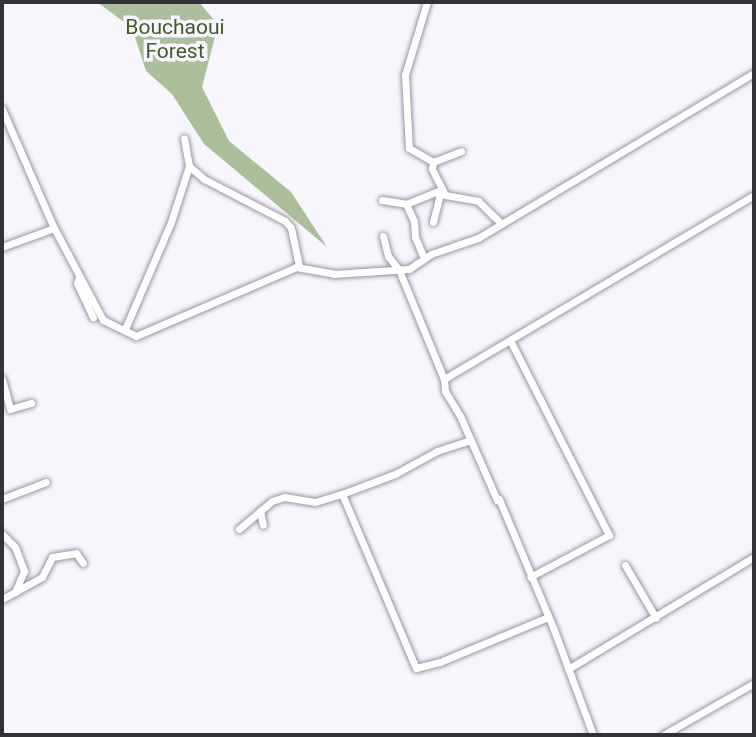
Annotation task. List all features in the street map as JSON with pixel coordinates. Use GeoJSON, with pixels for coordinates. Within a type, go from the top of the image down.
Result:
{"type":"FeatureCollection","features":[{"type":"Feature","properties":{"kind":"street"},"geometry":{"type":"LineString","coordinates":[[427,2],[404,85],[409,148],[433,162]]}},
{"type":"Feature","properties":{"kind":"street"},"geometry":{"type":"LineString","coordinates":[[2,109],[54,228],[105,322],[125,329],[131,335],[138,335],[299,267],[329,274],[399,271],[414,267],[424,258],[472,242],[754,73]]}},
{"type":"Feature","properties":{"kind":"street"},"geometry":{"type":"LineString","coordinates":[[125,329],[171,222],[189,166],[184,138]]}},
{"type":"Feature","properties":{"kind":"street"},"geometry":{"type":"LineString","coordinates":[[433,162],[461,151]]}},
{"type":"Feature","properties":{"kind":"street"},"geometry":{"type":"LineString","coordinates":[[433,162],[432,169],[441,190],[450,197],[478,201],[502,224]]}},
{"type":"Feature","properties":{"kind":"street"},"geometry":{"type":"LineString","coordinates":[[189,166],[204,179],[285,221],[291,228],[299,267]]}},
{"type":"Feature","properties":{"kind":"street"},"geometry":{"type":"LineString","coordinates":[[382,200],[407,205],[441,190]]}},
{"type":"Feature","properties":{"kind":"street"},"geometry":{"type":"LineString","coordinates":[[433,222],[441,190]]}},
{"type":"Feature","properties":{"kind":"street"},"geometry":{"type":"LineString","coordinates":[[444,379],[754,195]]}},
{"type":"Feature","properties":{"kind":"street"},"geometry":{"type":"LineString","coordinates":[[407,205],[424,258]]}},
{"type":"Feature","properties":{"kind":"street"},"geometry":{"type":"LineString","coordinates":[[2,247],[54,228]]}},
{"type":"Feature","properties":{"kind":"street"},"geometry":{"type":"LineString","coordinates":[[383,236],[388,256],[399,271],[444,379],[445,391],[498,500],[548,617],[593,735]]}},
{"type":"Feature","properties":{"kind":"street"},"geometry":{"type":"LineString","coordinates":[[80,276],[77,283],[93,317]]}},
{"type":"Feature","properties":{"kind":"street"},"geometry":{"type":"LineString","coordinates":[[510,340],[601,514],[609,535],[530,577]]}},
{"type":"Feature","properties":{"kind":"street"},"geometry":{"type":"LineString","coordinates":[[2,379],[10,409],[31,403]]}},
{"type":"Feature","properties":{"kind":"street"},"geometry":{"type":"LineString","coordinates":[[239,529],[272,501],[284,497],[315,502],[342,494],[395,474],[438,451],[470,440]]}},
{"type":"Feature","properties":{"kind":"street"},"geometry":{"type":"LineString","coordinates":[[2,499],[46,482]]}},
{"type":"Feature","properties":{"kind":"street"},"geometry":{"type":"LineString","coordinates":[[342,494],[416,668],[440,662],[548,617]]}},
{"type":"Feature","properties":{"kind":"street"},"geometry":{"type":"LineString","coordinates":[[260,511],[263,525]]}},
{"type":"Feature","properties":{"kind":"street"},"geometry":{"type":"LineString","coordinates":[[2,534],[22,559],[24,570],[15,592]]}},
{"type":"Feature","properties":{"kind":"street"},"geometry":{"type":"LineString","coordinates":[[2,599],[42,577],[52,557],[76,552],[83,563]]}},
{"type":"Feature","properties":{"kind":"street"},"geometry":{"type":"LineString","coordinates":[[568,669],[754,557]]}},
{"type":"Feature","properties":{"kind":"street"},"geometry":{"type":"LineString","coordinates":[[625,565],[656,618]]}},
{"type":"Feature","properties":{"kind":"street"},"geometry":{"type":"LineString","coordinates":[[663,735],[754,683]]}},
{"type":"Feature","properties":{"kind":"green space","name":"Bouchaoui Forest"},"geometry":{"type":"Polygon","coordinates":[[[97,2],[199,2],[218,25],[202,87],[229,141],[291,192],[327,247],[204,144],[172,94],[146,71],[132,28],[97,2]]]}}]}
